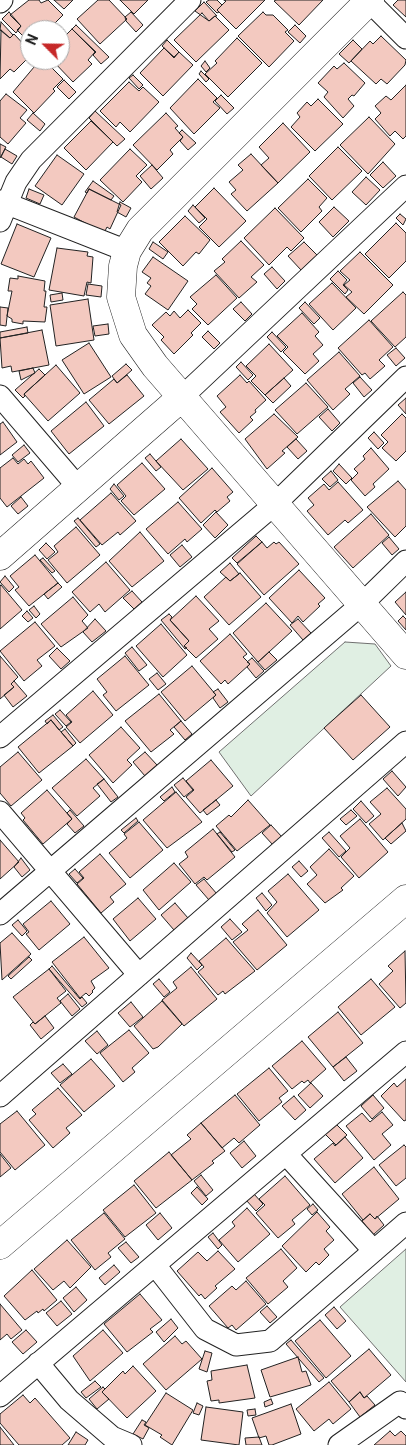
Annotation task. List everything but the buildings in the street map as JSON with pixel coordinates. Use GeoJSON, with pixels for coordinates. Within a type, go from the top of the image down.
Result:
{"type":"FeatureCollection","features":[{"type":"Feature","properties":{"kind":"street"},"geometry":{"type":"LineString","coordinates":[[127,251],[2,208],[31,160],[190,0]]}},
{"type":"Feature","properties":{"kind":"street"},"geometry":{"type":"LineString","coordinates":[[406,38],[369,0],[140,230],[127,251],[123,266],[121,297],[133,335],[155,366],[406,655]]}},
{"type":"Feature","properties":{"kind":"street"},"geometry":{"type":"LineString","coordinates":[[0,556],[182,397],[406,186]]}},
{"type":"Feature","properties":{"kind":"street"},"geometry":{"type":"LineString","coordinates":[[0,737],[275,504],[406,377]]}},
{"type":"Feature","properties":{"kind":"street"},"geometry":{"type":"LineString","coordinates":[[0,396],[78,487]]}},
{"type":"Feature","properties":{"kind":"street"},"geometry":{"type":"LineString","coordinates":[[0,914],[362,604],[406,562]]}},
{"type":"Feature","properties":{"kind":"street"},"geometry":{"type":"LineString","coordinates":[[2,1090],[139,975],[406,742]]}},
{"type":"Feature","properties":{"kind":"street"},"geometry":{"type":"LineString","coordinates":[[0,812],[139,975]]}},
{"type":"Feature","properties":{"kind":"street"},"geometry":{"type":"LineString","coordinates":[[0,1245],[406,899]]}},
{"type":"Feature","properties":{"kind":"street"},"geometry":{"type":"LineString","coordinates":[[0,1396],[406,1052]]}},
{"type":"Feature","properties":{"kind":"street"},"geometry":{"type":"LineString","coordinates":[[286,1154],[374,1251]]}},
{"type":"Feature","properties":{"kind":"street"},"geometry":{"type":"LineString","coordinates":[[155,1265],[205,1329],[236,1345],[270,1341],[406,1223]]}},
{"type":"Feature","properties":{"kind":"street"},"geometry":{"type":"LineString","coordinates":[[38,1363],[69,1400],[112,1437],[131,1445]]}},
{"type":"Feature","properties":{"kind":"street"},"geometry":{"type":"LineString","coordinates":[[340,1445],[400,1402],[406,1408]]}},
{"type":"Feature","properties":{"kind":"green space"},"geometry":{"type":"Polygon","coordinates":[[[345,642],[375,644],[391,666],[251,796],[219,752],[345,642]]]}},
{"type":"Feature","properties":{"kind":"green space"},"geometry":{"type":"Polygon","coordinates":[[[406,1249],[406,1382],[340,1307],[406,1249]]]}}]}
